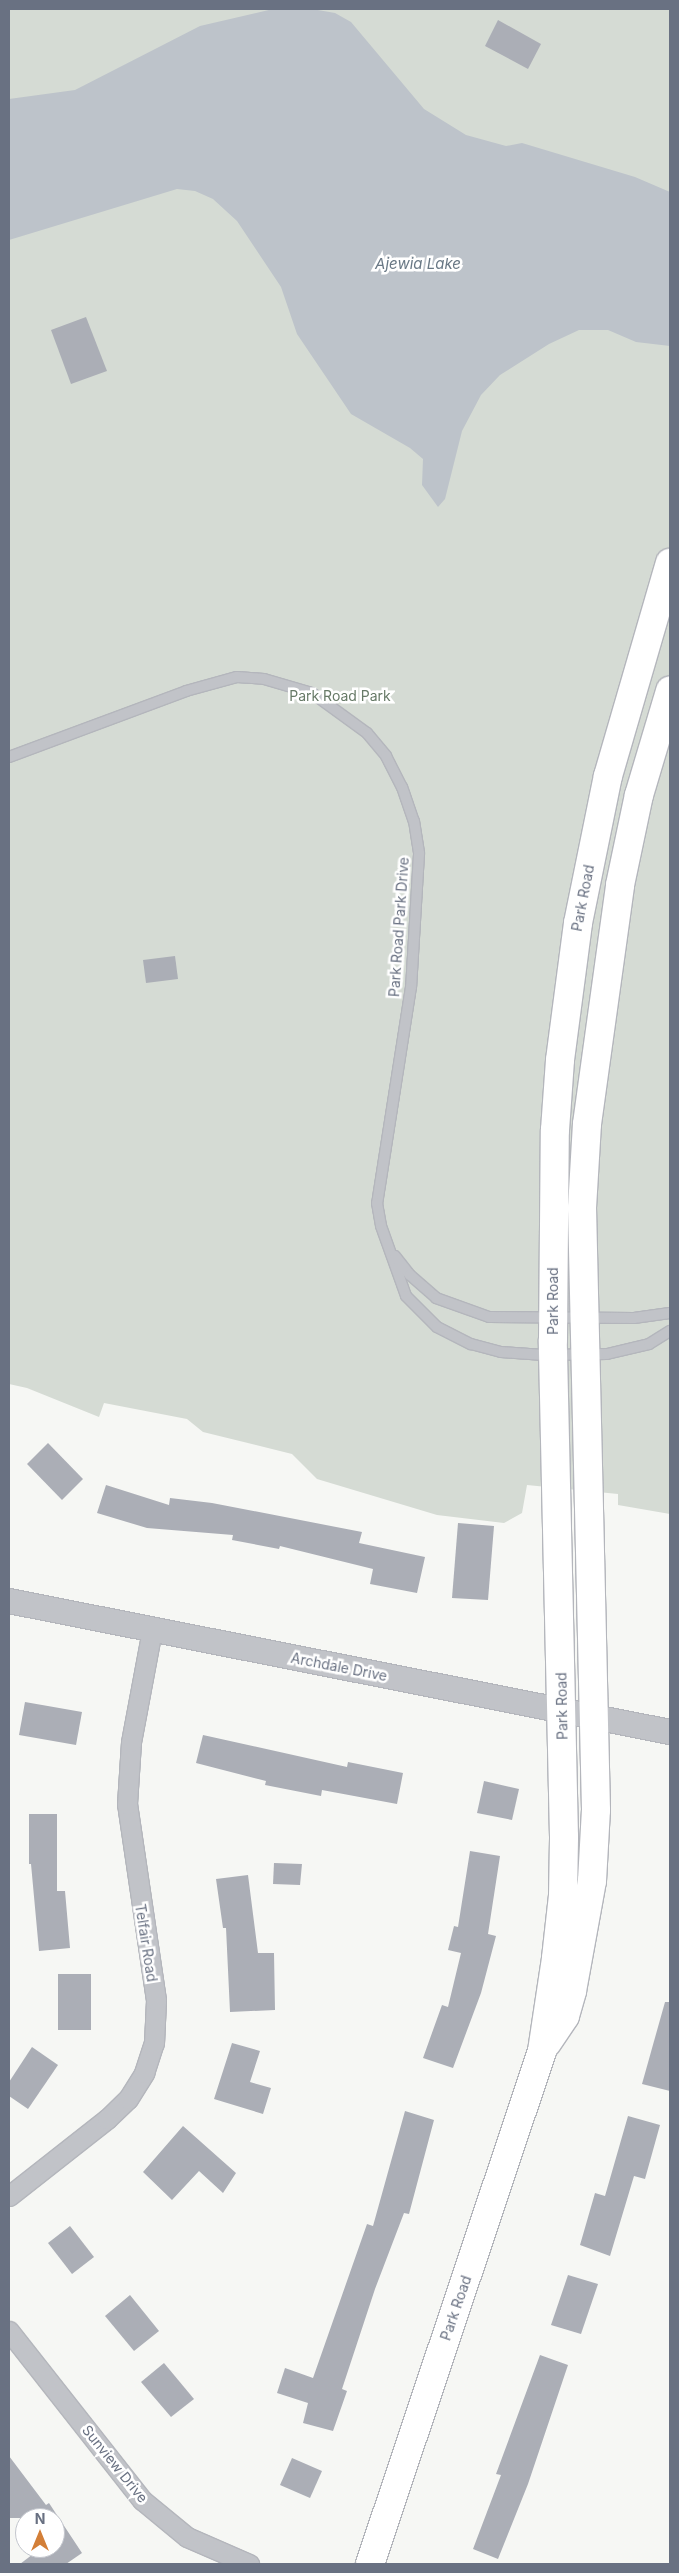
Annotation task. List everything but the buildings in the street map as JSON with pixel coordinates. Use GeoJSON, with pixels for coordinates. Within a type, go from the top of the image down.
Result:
{"type":"FeatureCollection","features":[{"type":"Feature","properties":{"kind":"main road","name":"Park Road"},"geometry":{"type":"LineString","coordinates":[[370,2564],[542,2051],[563,1896],[562,1711],[553,1355],[555,1130],[569,978],[608,776],[670,563]]}},
{"type":"Feature","properties":{"kind":"main road","name":"Park Road"},"geometry":{"type":"LineString","coordinates":[[542,2051],[565,2016],[583,1942],[592,1881],[596,1810],[596,1717],[582,1208],[587,1124],[610,953],[639,796],[670,691]]}},
{"type":"Feature","properties":{"kind":"street","name":"Archdale Drive"},"geometry":{"type":"LineString","coordinates":[[9,1602],[670,1732]]}},
{"type":"Feature","properties":{"kind":"street","name":"Telfair Road"},"geometry":{"type":"LineString","coordinates":[[9,2196],[107,2119],[128,2098],[144,2073],[154,2043],[156,2000],[127,1804],[131,1742],[152,1630]]}},
{"type":"Feature","properties":{"kind":"street","name":"Sunview Drive"},"geometry":{"type":"LineString","coordinates":[[12,2342],[142,2500],[187,2537],[249,2564]]}},
{"type":"Feature","properties":{"kind":"lane","name":"Park Road Park Drive"},"geometry":{"type":"LineString","coordinates":[[9,757],[206,684],[247,677],[312,693],[352,720],[377,743],[394,770],[409,804],[419,860],[411,987],[377,1203],[381,1226],[406,1296],[417,1310],[437,1327],[488,1348],[553,1355],[586,1355],[638,1348],[670,1331]]}},
{"type":"Feature","properties":{"kind":"lane","name":"Park Road Park Drive"},"geometry":{"type":"LineString","coordinates":[[390,1250],[410,1275],[446,1303],[489,1317],[553,1319],[648,1317],[670,1313]]}},
{"type":"Feature","properties":{"kind":"green space","name":"Park Road Park"},"geometry":{"type":"Polygon","coordinates":[[[9,9],[670,9],[670,1514],[618,1505],[618,1494],[527,1485],[522,1513],[504,1523],[437,1515],[317,1479],[292,1454],[203,1432],[187,1419],[104,1403],[99,1417],[27,1388],[9,1384],[9,9]]]}},
{"type":"Feature","properties":{"kind":"water","name":"Ajewia Lake"},"geometry":{"type":"Polygon","coordinates":[[[273,9],[312,9],[335,13],[351,22],[424,109],[466,135],[506,146],[522,143],[635,177],[670,192],[670,346],[636,342],[608,330],[579,330],[549,344],[500,375],[481,395],[462,431],[445,499],[438,507],[422,485],[423,459],[410,448],[351,414],[297,334],[281,287],[237,221],[213,199],[195,191],[177,189],[9,240],[9,99],[75,90],[200,26],[273,9]]]}}]}
